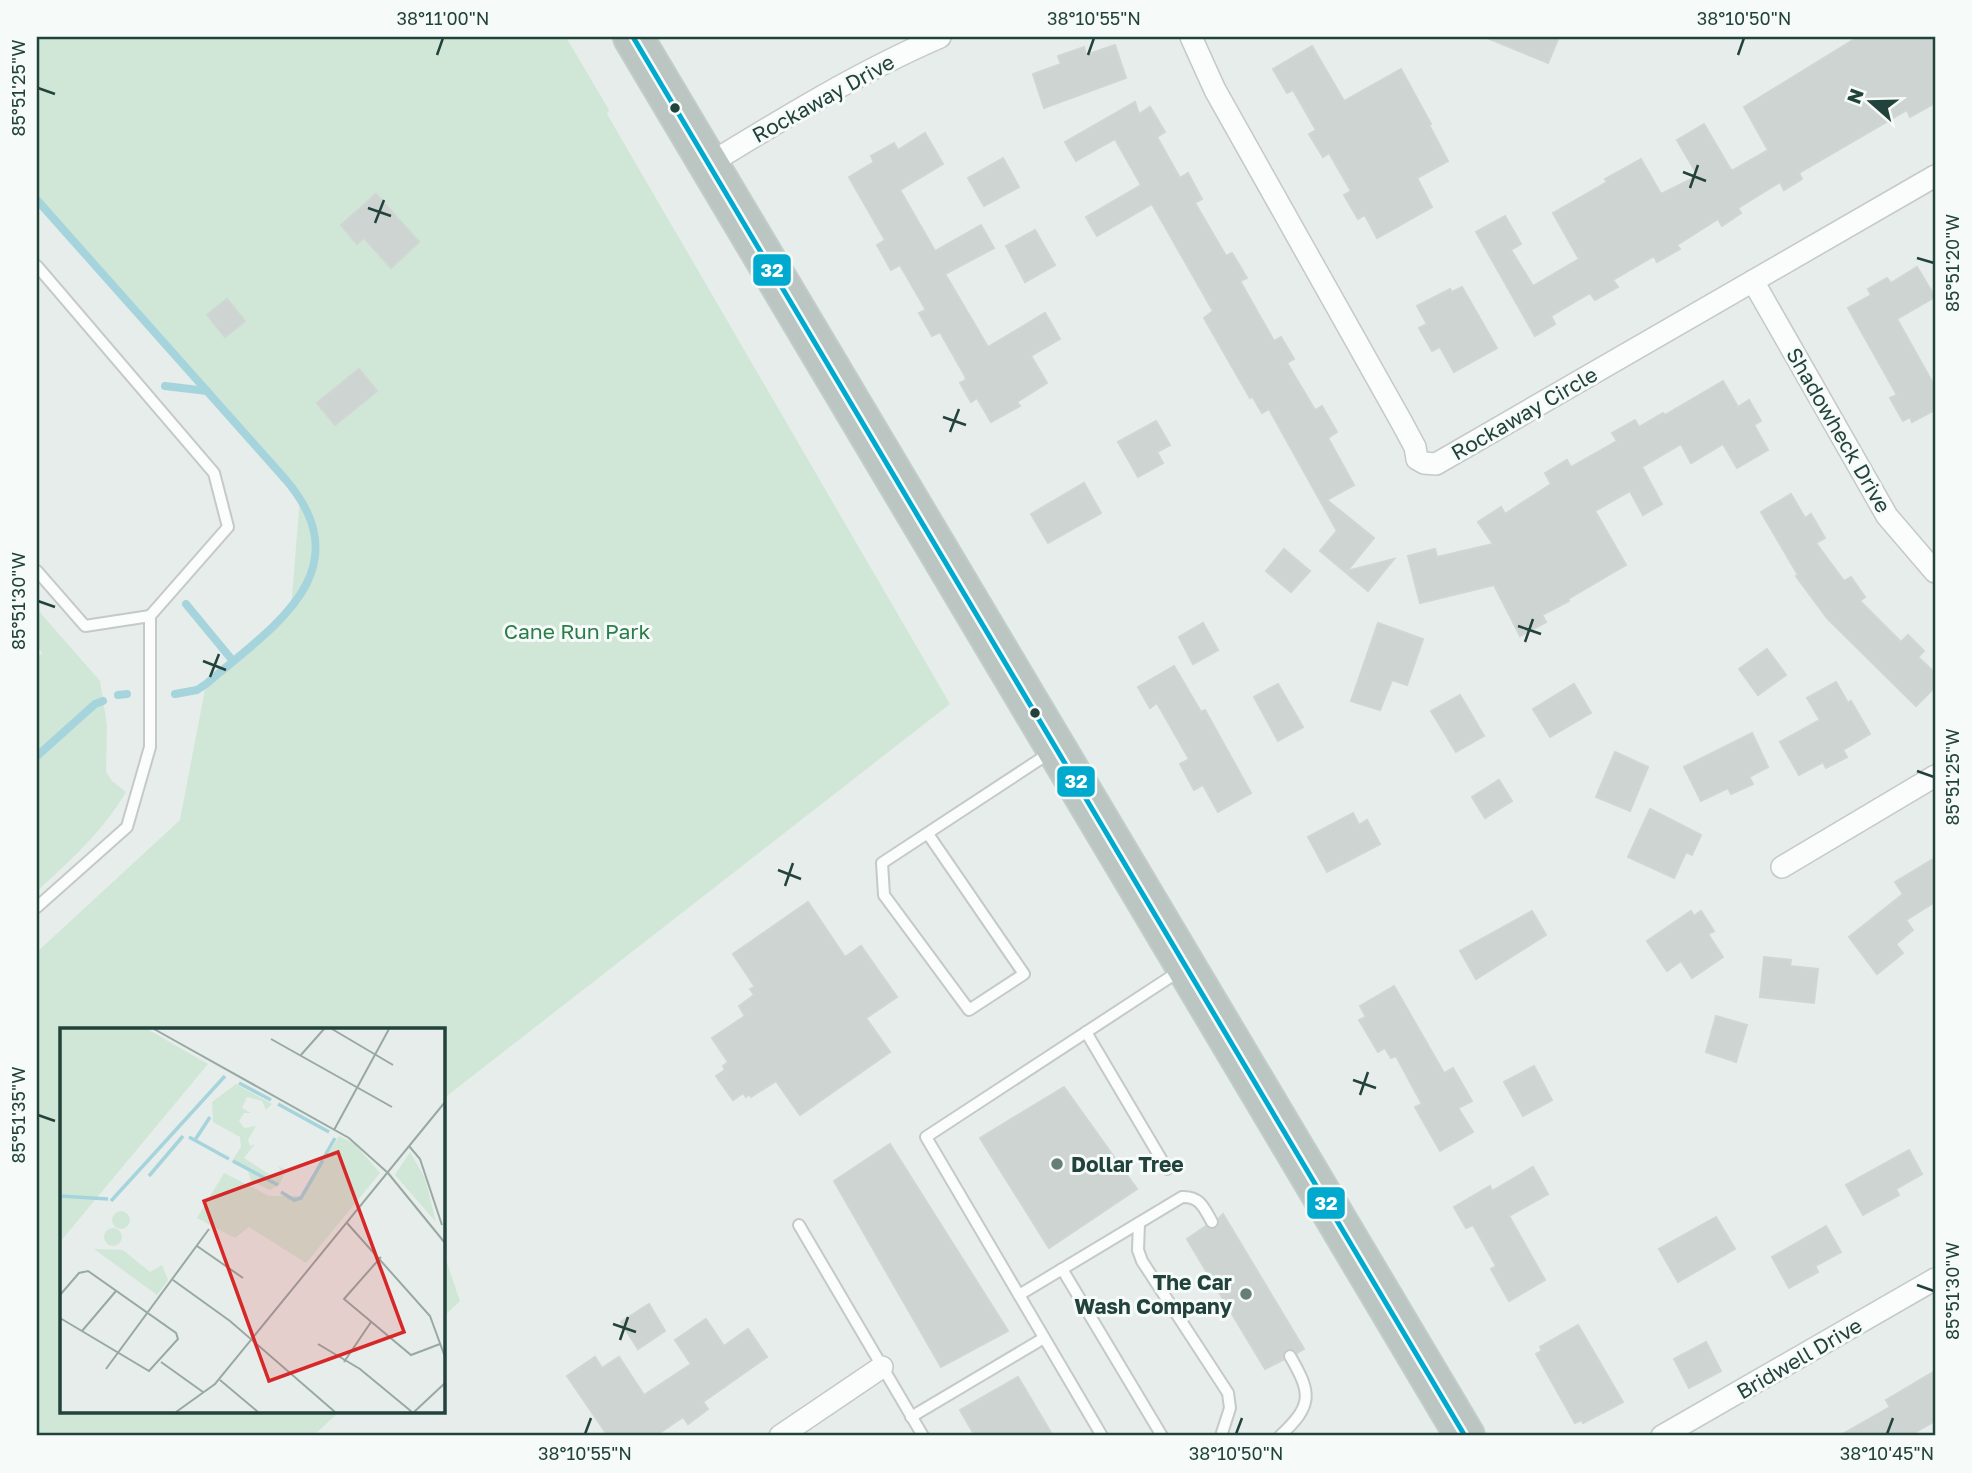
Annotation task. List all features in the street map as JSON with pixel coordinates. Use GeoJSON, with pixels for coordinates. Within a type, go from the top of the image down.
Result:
{"type":"FeatureCollection","features":[{"type":"Feature","properties":{"kind":"highway"},"geometry":{"type":"LineString","coordinates":[[633,37],[1465,1436]]}},
{"type":"Feature","properties":{"kind":"street","name":"Rockaway Drive"},"geometry":{"type":"LineString","coordinates":[[709,164],[806,104],[896,56],[940,37]]}},
{"type":"Feature","properties":{"kind":"street","name":"Rockaway Circle"},"geometry":{"type":"LineString","coordinates":[[1191,37],[1214,90],[1401,421],[1415,447],[1417,458],[1424,463],[1436,464],[1935,176]]}},
{"type":"Feature","properties":{"kind":"street","name":"Shadowheck Drive"},"geometry":{"type":"LineString","coordinates":[[1753,281],[1887,516],[1935,572]]}},
{"type":"Feature","properties":{"kind":"street"},"geometry":{"type":"LineString","coordinates":[[1782,867],[1935,776]]}},
{"type":"Feature","properties":{"kind":"street","name":"Bridwell Drive"},"geometry":{"type":"LineString","coordinates":[[1662,1436],[1935,1279]]}},
{"type":"Feature","properties":{"kind":"street"},"geometry":{"type":"LineString","coordinates":[[780,1436],[881,1367]]}},
{"type":"Feature","properties":{"kind":"lane"},"geometry":{"type":"LineString","coordinates":[[37,266],[214,473],[228,527],[150,616],[85,626],[37,571]]}},
{"type":"Feature","properties":{"kind":"lane"},"geometry":{"type":"LineString","coordinates":[[37,907],[127,827],[150,747],[150,616]]}},
{"type":"Feature","properties":{"kind":"lane"},"geometry":{"type":"LineString","coordinates":[[928,834],[1024,974],[969,1010],[884,895],[882,863],[1056,748]]}},
{"type":"Feature","properties":{"kind":"lane"},"geometry":{"type":"LineString","coordinates":[[1102,1436],[926,1137],[1186,967]]}},
{"type":"Feature","properties":{"kind":"lane"},"geometry":{"type":"LineString","coordinates":[[1086,1032],[1167,1169]]}},
{"type":"Feature","properties":{"kind":"lane"},"geometry":{"type":"LineString","coordinates":[[1019,1295],[1182,1197],[1199,1200],[1212,1222]]}},
{"type":"Feature","properties":{"kind":"lane"},"geometry":{"type":"LineString","coordinates":[[1139,1223],[1138,1250],[1142,1261],[1228,1393],[1230,1408],[1221,1436]]}},
{"type":"Feature","properties":{"kind":"lane"},"geometry":{"type":"LineString","coordinates":[[799,1225],[923,1436]]}},
{"type":"Feature","properties":{"kind":"lane"},"geometry":{"type":"LineString","coordinates":[[1062,1269],[1162,1436]]}},
{"type":"Feature","properties":{"kind":"lane"},"geometry":{"type":"LineString","coordinates":[[911,1417],[1044,1338]]}},
{"type":"Feature","properties":{"kind":"lane"},"geometry":{"type":"LineString","coordinates":[[1280,1436],[1295,1422],[1306,1397],[1305,1382],[1290,1356]]}},
{"type":"Feature","properties":{"kind":"green space","name":"Cane Run Park"},"geometry":{"type":"Polygon","coordinates":[[[37,37],[566,37],[609,110],[607,114],[950,704],[444,1098],[444,1028],[60,1028],[60,1414],[337,1414],[313,1436],[37,1436],[37,952],[180,820],[206,684],[291,609],[300,497],[37,201],[37,37]]]}},
{"type":"Feature","properties":{"kind":"green space"},"geometry":{"type":"Polygon","coordinates":[[[37,609],[100,681],[107,725],[106,772],[112,781],[126,792],[97,832],[37,891],[37,658],[42,653],[37,646],[37,609]]]}},
{"type":"Feature","properties":{"kind":"green space"},"geometry":{"type":"Polygon","coordinates":[[[444,1254],[460,1301],[444,1316],[444,1254]]]}},
{"type":"Feature","properties":{"kind":"building"},"geometry":{"type":"Polygon","coordinates":[[[1485,37],[1559,37],[1548,63],[1485,37]]]}},
{"type":"Feature","properties":{"kind":"building"},"geometry":{"type":"Polygon","coordinates":[[[1858,37],[1935,37],[1935,103],[1910,117],[1907,110],[1799,173],[1802,179],[1784,190],[1780,182],[1738,208],[1741,213],[1722,226],[1718,219],[1677,245],[1680,249],[1657,262],[1654,256],[1613,280],[1618,287],[1595,300],[1590,293],[1551,316],[1555,324],[1535,336],[1476,232],[1505,216],[1521,244],[1511,250],[1533,286],[1579,259],[1553,213],[1641,159],[1661,194],[1698,176],[1677,140],[1704,124],[1731,170],[1768,150],[1744,107],[1858,37]]]}},
{"type":"Feature","properties":{"kind":"building"},"geometry":{"type":"Polygon","coordinates":[[[1115,45],[1126,78],[1044,108],[1033,74],[1061,64],[1058,56],[1084,47],[1086,55],[1115,45]]]}},
{"type":"Feature","properties":{"kind":"building"},"geometry":{"type":"Polygon","coordinates":[[[1312,46],[1344,101],[1401,69],[1448,161],[1417,178],[1432,207],[1377,238],[1365,215],[1358,219],[1344,195],[1351,191],[1329,153],[1323,157],[1309,134],[1316,130],[1293,90],[1287,93],[1273,69],[1312,46]]]}},
{"type":"Feature","properties":{"kind":"building"},"geometry":{"type":"Polygon","coordinates":[[[1135,102],[1139,114],[1150,107],[1165,132],[1157,137],[1180,178],[1188,173],[1202,199],[1195,203],[1226,256],[1232,253],[1247,278],[1240,281],[1274,341],[1281,337],[1294,359],[1287,363],[1315,410],[1322,406],[1337,432],[1328,438],[1354,485],[1327,500],[1374,538],[1347,571],[1394,559],[1368,591],[1320,551],[1337,531],[1269,409],[1262,413],[1252,396],[1250,398],[1204,318],[1213,311],[1152,204],[1097,236],[1086,217],[1141,185],[1115,139],[1076,161],[1065,142],[1135,102]]]}},
{"type":"Feature","properties":{"kind":"building"},"geometry":{"type":"Polygon","coordinates":[[[925,133],[943,164],[900,190],[935,251],[981,225],[994,248],[945,274],[988,347],[1045,313],[1060,339],[1031,356],[1047,383],[1017,402],[1020,406],[991,422],[977,398],[971,402],[960,383],[966,380],[965,376],[940,332],[932,336],[919,313],[926,310],[900,265],[891,270],[877,245],[885,240],[849,177],[874,162],[871,156],[894,143],[898,150],[925,133]]]}},
{"type":"Feature","properties":{"kind":"building"},"geometry":{"type":"Polygon","coordinates":[[[1003,158],[1019,187],[984,206],[968,178],[1003,158]]]}},
{"type":"Feature","properties":{"kind":"building"},"geometry":{"type":"Polygon","coordinates":[[[376,194],[419,242],[391,268],[364,238],[357,244],[341,225],[376,194]]]}},
{"type":"Feature","properties":{"kind":"building"},"geometry":{"type":"Polygon","coordinates":[[[1035,230],[1055,265],[1025,282],[1006,246],[1035,230]]]}},
{"type":"Feature","properties":{"kind":"building"},"geometry":{"type":"Polygon","coordinates":[[[1917,267],[1935,297],[1897,319],[1935,387],[1935,410],[1912,422],[1910,417],[1903,421],[1890,398],[1897,395],[1848,308],[1871,295],[1868,289],[1887,278],[1891,283],[1917,267]]]}},
{"type":"Feature","properties":{"kind":"building"},"geometry":{"type":"Polygon","coordinates":[[[1462,287],[1497,348],[1454,372],[1440,347],[1432,351],[1419,328],[1427,324],[1417,306],[1450,289],[1452,292],[1462,287]]]}},
{"type":"Feature","properties":{"kind":"building"},"geometry":{"type":"Polygon","coordinates":[[[227,299],[245,321],[225,337],[207,315],[227,299]]]}},
{"type":"Feature","properties":{"kind":"building"},"geometry":{"type":"Polygon","coordinates":[[[359,369],[377,391],[335,425],[317,403],[359,369]]]}},
{"type":"Feature","properties":{"kind":"building"},"geometry":{"type":"Polygon","coordinates":[[[1723,381],[1738,407],[1749,400],[1761,421],[1754,425],[1768,450],[1737,468],[1723,444],[1691,463],[1681,444],[1642,467],[1662,504],[1643,515],[1630,491],[1595,511],[1626,565],[1542,615],[1546,622],[1520,636],[1494,585],[1420,603],[1408,556],[1435,549],[1437,557],[1493,544],[1478,522],[1501,507],[1505,514],[1551,484],[1545,473],[1567,460],[1571,467],[1617,441],[1612,433],[1635,420],[1639,427],[1663,413],[1665,415],[1723,381]]]}},
{"type":"Feature","properties":{"kind":"building"},"geometry":{"type":"Polygon","coordinates":[[[1156,421],[1170,445],[1157,452],[1163,463],[1138,477],[1118,442],[1156,421]]]}},
{"type":"Feature","properties":{"kind":"building"},"geometry":{"type":"Polygon","coordinates":[[[1084,483],[1101,513],[1048,543],[1031,514],[1084,483]]]}},
{"type":"Feature","properties":{"kind":"building"},"geometry":{"type":"Polygon","coordinates":[[[1791,494],[1805,518],[1811,514],[1825,538],[1816,543],[1844,581],[1851,577],[1865,597],[1860,601],[1901,642],[1908,635],[1924,651],[1918,657],[1935,673],[1935,687],[1916,706],[1827,618],[1796,576],[1798,575],[1761,512],[1791,494]]]}},
{"type":"Feature","properties":{"kind":"building"},"geometry":{"type":"Polygon","coordinates":[[[1284,549],[1310,571],[1291,592],[1266,571],[1284,549]]]}},
{"type":"Feature","properties":{"kind":"building"},"geometry":{"type":"Polygon","coordinates":[[[1203,623],[1218,650],[1193,664],[1179,637],[1203,623]]]}},
{"type":"Feature","properties":{"kind":"building"},"geometry":{"type":"Polygon","coordinates":[[[1378,623],[1423,639],[1407,685],[1392,680],[1380,710],[1351,701],[1378,623]]]}},
{"type":"Feature","properties":{"kind":"building"},"geometry":{"type":"Polygon","coordinates":[[[1767,649],[1786,675],[1758,695],[1739,669],[1767,649]]]}},
{"type":"Feature","properties":{"kind":"building"},"geometry":{"type":"Polygon","coordinates":[[[1174,666],[1201,712],[1205,710],[1251,793],[1218,812],[1203,785],[1194,790],[1180,764],[1189,759],[1157,703],[1150,708],[1138,687],[1174,666]]]}},
{"type":"Feature","properties":{"kind":"building"},"geometry":{"type":"Polygon","coordinates":[[[1836,682],[1848,703],[1851,701],[1870,734],[1843,750],[1847,757],[1826,768],[1823,762],[1799,775],[1780,742],[1820,720],[1807,698],[1836,682]]]}},
{"type":"Feature","properties":{"kind":"building"},"geometry":{"type":"Polygon","coordinates":[[[1278,684],[1303,727],[1278,741],[1254,697],[1278,684]]]}},
{"type":"Feature","properties":{"kind":"building"},"geometry":{"type":"Polygon","coordinates":[[[1574,684],[1591,713],[1550,737],[1533,709],[1574,684]]]}},
{"type":"Feature","properties":{"kind":"building"},"geometry":{"type":"Polygon","coordinates":[[[1460,695],[1484,736],[1456,752],[1431,711],[1460,695]]]}},
{"type":"Feature","properties":{"kind":"building"},"geometry":{"type":"Polygon","coordinates":[[[1752,733],[1768,767],[1749,777],[1753,784],[1731,794],[1728,788],[1701,801],[1684,767],[1752,733]]]}},
{"type":"Feature","properties":{"kind":"building"},"geometry":{"type":"Polygon","coordinates":[[[1615,752],[1648,767],[1630,811],[1596,797],[1615,752]]]}},
{"type":"Feature","properties":{"kind":"building"},"geometry":{"type":"Polygon","coordinates":[[[1499,780],[1512,801],[1485,818],[1472,797],[1499,780]]]}},
{"type":"Feature","properties":{"kind":"building"},"geometry":{"type":"Polygon","coordinates":[[[1650,809],[1701,835],[1692,855],[1686,852],[1674,878],[1628,857],[1650,809]]]}},
{"type":"Feature","properties":{"kind":"building"},"geometry":{"type":"Polygon","coordinates":[[[1353,813],[1359,825],[1367,820],[1380,844],[1327,872],[1308,837],[1353,813]]]}},
{"type":"Feature","properties":{"kind":"building"},"geometry":{"type":"Polygon","coordinates":[[[1935,858],[1935,902],[1906,920],[1913,930],[1896,944],[1903,953],[1877,974],[1849,937],[1903,894],[1895,882],[1935,858]]]}},
{"type":"Feature","properties":{"kind":"building"},"geometry":{"type":"Polygon","coordinates":[[[808,902],[845,957],[861,946],[897,997],[866,1018],[890,1052],[800,1115],[776,1081],[751,1097],[749,1094],[746,1097],[743,1093],[733,1100],[716,1076],[725,1070],[723,1066],[728,1062],[712,1038],[745,1016],[739,1006],[754,995],[750,989],[755,987],[733,954],[808,902]]]}},
{"type":"Feature","properties":{"kind":"building"},"geometry":{"type":"Polygon","coordinates":[[[1532,911],[1546,935],[1476,979],[1460,951],[1532,911]]]}},
{"type":"Feature","properties":{"kind":"building"},"geometry":{"type":"Polygon","coordinates":[[[1691,911],[1694,916],[1701,911],[1714,931],[1708,934],[1723,957],[1692,978],[1681,961],[1667,971],[1647,941],[1691,911]]]}},
{"type":"Feature","properties":{"kind":"building"},"geometry":{"type":"Polygon","coordinates":[[[1764,957],[1791,960],[1790,966],[1818,969],[1814,1003],[1760,997],[1764,957]]]}},
{"type":"Feature","properties":{"kind":"building"},"geometry":{"type":"Polygon","coordinates":[[[1394,986],[1444,1073],[1453,1068],[1472,1101],[1458,1108],[1473,1132],[1440,1151],[1415,1107],[1422,1104],[1396,1056],[1391,1058],[1385,1048],[1378,1052],[1359,1020],[1366,1017],[1360,1006],[1394,986]]]}},
{"type":"Feature","properties":{"kind":"building"},"geometry":{"type":"Polygon","coordinates":[[[1716,1016],[1747,1025],[1736,1062],[1706,1052],[1716,1016]]]}},
{"type":"Feature","properties":{"kind":"building"},"geometry":{"type":"Polygon","coordinates":[[[1534,1066],[1552,1100],[1523,1116],[1504,1082],[1534,1066]]]}},
{"type":"Feature","properties":{"kind":"building","name":"Dollar Tree"},"geometry":{"type":"Polygon","coordinates":[[[1064,1087],[1137,1189],[1049,1248],[980,1138],[1064,1087]]]}},
{"type":"Feature","properties":{"kind":"building"},"geometry":{"type":"Polygon","coordinates":[[[890,1144],[1008,1331],[941,1367],[834,1181],[890,1144]]]}},
{"type":"Feature","properties":{"kind":"building"},"geometry":{"type":"Polygon","coordinates":[[[1909,1150],[1922,1174],[1896,1189],[1899,1195],[1863,1215],[1846,1185],[1909,1150]]]}},
{"type":"Feature","properties":{"kind":"building"},"geometry":{"type":"Polygon","coordinates":[[[1533,1167],[1548,1194],[1509,1216],[1545,1280],[1509,1301],[1491,1269],[1496,1266],[1473,1225],[1466,1228],[1454,1207],[1490,1186],[1492,1191],[1533,1167]]]}},
{"type":"Feature","properties":{"kind":"building","name":"The Car Wash Company"},"geometry":{"type":"Polygon","coordinates":[[[1223,1214],[1304,1349],[1297,1353],[1293,1349],[1287,1349],[1283,1353],[1283,1360],[1265,1369],[1187,1239],[1206,1226],[1211,1230],[1216,1228],[1223,1214]]]}},
{"type":"Feature","properties":{"kind":"building"},"geometry":{"type":"Polygon","coordinates":[[[1716,1217],[1735,1249],[1678,1282],[1659,1249],[1716,1217]]]}},
{"type":"Feature","properties":{"kind":"building"},"geometry":{"type":"Polygon","coordinates":[[[1826,1226],[1841,1252],[1815,1266],[1818,1272],[1789,1288],[1772,1257],[1826,1226]]]}},
{"type":"Feature","properties":{"kind":"building"},"geometry":{"type":"Polygon","coordinates":[[[649,1304],[665,1331],[638,1349],[621,1322],[649,1304]]]}},
{"type":"Feature","properties":{"kind":"building"},"geometry":{"type":"Polygon","coordinates":[[[706,1319],[724,1346],[748,1329],[767,1357],[703,1402],[708,1409],[688,1424],[683,1417],[655,1436],[608,1436],[567,1376],[595,1357],[602,1368],[619,1357],[644,1395],[691,1364],[675,1340],[706,1319]]]}},
{"type":"Feature","properties":{"kind":"building"},"geometry":{"type":"Polygon","coordinates":[[[1578,1325],[1623,1402],[1583,1423],[1582,1420],[1575,1423],[1536,1354],[1542,1351],[1540,1347],[1578,1325]]]}},
{"type":"Feature","properties":{"kind":"building"},"geometry":{"type":"Polygon","coordinates":[[[1706,1342],[1721,1371],[1689,1388],[1674,1359],[1706,1342]]]}},
{"type":"Feature","properties":{"kind":"building"},"geometry":{"type":"Polygon","coordinates":[[[1935,1371],[1935,1421],[1909,1436],[1839,1436],[1890,1407],[1886,1400],[1935,1371]]]}},
{"type":"Feature","properties":{"kind":"building"},"geometry":{"type":"Polygon","coordinates":[[[1018,1377],[1053,1436],[975,1436],[960,1410],[1018,1377]]]}},
{"type":"Feature","properties":{"kind":"waterway"},"geometry":{"type":"LineString","coordinates":[[37,200],[286,480],[308,513],[316,543],[312,570],[300,595],[257,641],[206,684],[197,690],[175,694]]}},
{"type":"Feature","properties":{"kind":"waterway"},"geometry":{"type":"LineString","coordinates":[[165,386],[207,391]]}},
{"type":"Feature","properties":{"kind":"waterway"},"geometry":{"type":"LineString","coordinates":[[186,604],[233,661]]}},
{"type":"Feature","properties":{"kind":"waterway"},"geometry":{"type":"LineString","coordinates":[[118,695],[127,694]]}},
{"type":"Feature","properties":{"kind":"waterway"},"geometry":{"type":"LineString","coordinates":[[37,756],[95,704],[103,701]]}},
{"type":"Feature","properties":{"kind":"transit line","name":"32"},"geometry":{"type":"LineString","coordinates":[[633,37],[1465,1436]]}},
{"type":"Feature","properties":{"kind":"place","name":"Dollar Tree"},"geometry":{"type":"Point","coordinates":[1057,1164]}},
{"type":"Feature","properties":{"kind":"place","name":"The Car Wash Company"},"geometry":{"type":"Point","coordinates":[1246,1294]}}]}
